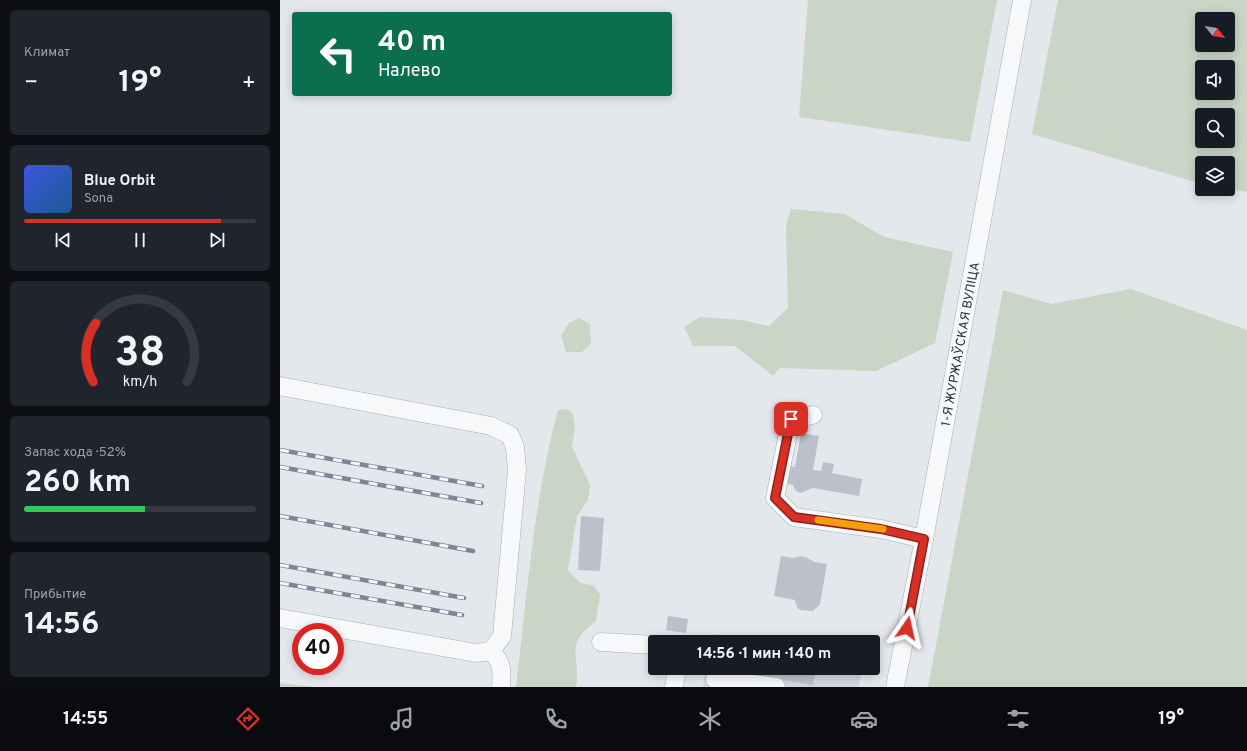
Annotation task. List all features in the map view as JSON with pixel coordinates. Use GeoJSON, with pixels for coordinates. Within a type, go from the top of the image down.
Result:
{"type":"FeatureCollection","features":[{"type":"Feature","properties":{"kind":"street","name":"1-Я ЖУРЖАЎСКАЯ ВУЛІЦА"},"geometry":{"type":"LineString","coordinates":[[895,687],[924,539],[1022,0]]}},
{"type":"Feature","properties":{"kind":"street"},"geometry":{"type":"LineString","coordinates":[[280,386],[491,426],[510,435],[515,447],[517,478],[502,636],[491,651],[476,653],[280,618]]}},
{"type":"Feature","properties":{"kind":"street"},"geometry":{"type":"LineString","coordinates":[[813,415],[791,419],[775,498],[794,517],[881,529],[924,539]]}},
{"type":"Feature","properties":{"kind":"street"},"geometry":{"type":"LineString","coordinates":[[601,642],[648,645]]}},
{"type":"Feature","properties":{"kind":"street"},"geometry":{"type":"LineString","coordinates":[[491,651],[499,659],[503,669],[501,687]]}},
{"type":"Feature","properties":{"kind":"street"},"geometry":{"type":"LineString","coordinates":[[674,687],[676,675]]}},
{"type":"Feature","properties":{"kind":"street"},"geometry":{"type":"LineString","coordinates":[[715,679],[776,687]]}},
{"type":"Feature","properties":{"kind":"shaded area"},"geometry":{"type":"Polygon","coordinates":[[[705,675],[861,675],[859,687],[703,687],[705,675]]]}},
{"type":"Feature","properties":{"kind":"green space"},"geometry":{"type":"Polygon","coordinates":[[[808,0],[997,0],[970,142],[799,117],[808,0]]]}},
{"type":"Feature","properties":{"kind":"green space"},"geometry":{"type":"Polygon","coordinates":[[[1058,0],[1247,0],[1247,192],[1235,190],[1235,156],[1195,156],[1195,182],[1032,134],[1058,0]]]}},
{"type":"Feature","properties":{"kind":"green space"},"geometry":{"type":"Polygon","coordinates":[[[791,209],[845,214],[884,237],[953,252],[935,343],[876,371],[780,368],[773,376],[735,346],[693,346],[684,327],[700,317],[742,320],[769,326],[788,308],[786,226],[791,209]]]}},
{"type":"Feature","properties":{"kind":"green space"},"geometry":{"type":"Polygon","coordinates":[[[1131,289],[1247,330],[1247,687],[928,687],[1003,290],[1051,304],[1131,289]]]}},
{"type":"Feature","properties":{"kind":"green space"},"geometry":{"type":"Polygon","coordinates":[[[579,318],[590,324],[591,344],[582,352],[566,352],[561,336],[569,323],[579,318]]]}},
{"type":"Feature","properties":{"kind":"green space"},"geometry":{"type":"Polygon","coordinates":[[[567,409],[573,414],[575,428],[572,447],[590,485],[588,500],[577,516],[568,570],[580,583],[593,585],[600,594],[596,621],[586,630],[576,644],[576,687],[516,687],[532,548],[543,478],[558,410],[567,409]]]}},
{"type":"Feature","properties":{"kind":"green space"},"geometry":{"type":"Polygon","coordinates":[[[280,683],[314,687],[280,687],[280,683]]]}},
{"type":"Feature","properties":{"kind":"building"},"geometry":{"type":"Polygon","coordinates":[[[801,433],[819,436],[813,470],[821,471],[823,462],[834,464],[832,473],[862,479],[859,496],[813,488],[800,493],[795,490],[793,485],[785,483],[788,466],[795,467],[801,433]]]}},
{"type":"Feature","properties":{"kind":"building"},"geometry":{"type":"Polygon","coordinates":[[[581,516],[604,518],[600,571],[578,570],[581,516]]]}},
{"type":"Feature","properties":{"kind":"building"},"geometry":{"type":"Polygon","coordinates":[[[781,556],[793,558],[800,556],[815,562],[827,564],[820,604],[813,611],[800,610],[797,607],[795,600],[774,596],[781,556]]]}},
{"type":"Feature","properties":{"kind":"building"},"geometry":{"type":"Polygon","coordinates":[[[668,616],[688,619],[686,633],[666,630],[668,616]]]}},
{"type":"Feature","properties":{"kind":"building"},"geometry":{"type":"Polygon","coordinates":[[[749,675],[815,675],[813,685],[749,675]]]}},
{"type":"Feature","properties":{"kind":"railway"},"geometry":{"type":"LineString","coordinates":[[280,450],[482,486]]}},
{"type":"Feature","properties":{"kind":"railway"},"geometry":{"type":"LineString","coordinates":[[280,467],[481,503]]}},
{"type":"Feature","properties":{"kind":"railway"},"geometry":{"type":"LineString","coordinates":[[280,516],[473,551]]}},
{"type":"Feature","properties":{"kind":"railway"},"geometry":{"type":"LineString","coordinates":[[280,565],[464,598]]}},
{"type":"Feature","properties":{"kind":"railway"},"geometry":{"type":"LineString","coordinates":[[280,583],[462,615]]}},
{"type":"Feature","properties":{"kind":"slow traffic"},"geometry":{"type":"LineString","coordinates":[[818,520],[883,529]]}},
{"type":"Feature","properties":{"kind":"route"},"geometry":{"type":"LineString","coordinates":[[791,419],[775,498],[794,517],[881,529],[924,539],[907,628]]}}]}
